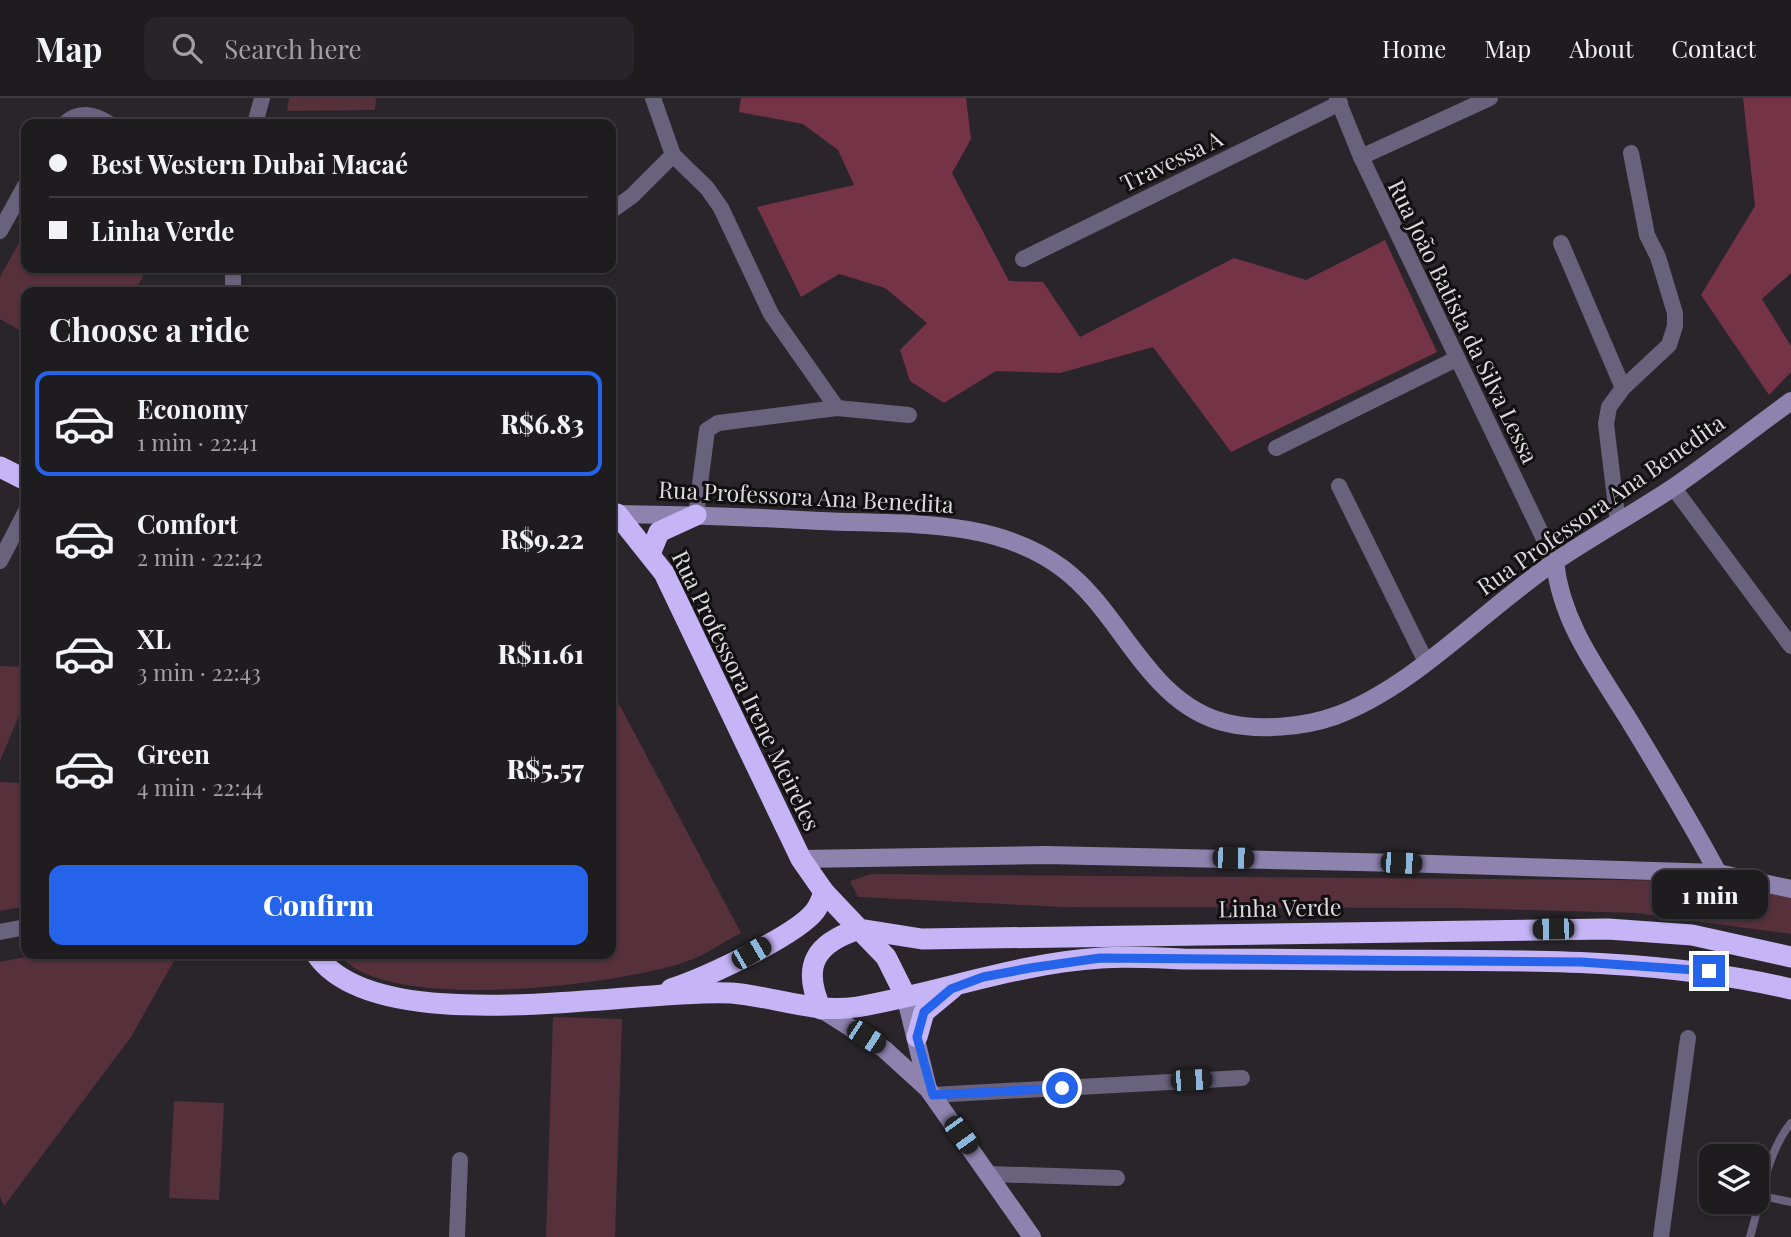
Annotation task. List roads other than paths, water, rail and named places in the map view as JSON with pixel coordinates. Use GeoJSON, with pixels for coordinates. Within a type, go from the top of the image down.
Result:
{"type":"FeatureCollection","features":[{"type":"Feature","properties":{"kind":"highway"},"geometry":{"type":"LineString","coordinates":[[0,467],[21,478]]}},
{"type":"Feature","properties":{"kind":"highway"},"geometry":{"type":"LineString","coordinates":[[650,554],[659,531],[696,514]]}},
{"type":"Feature","properties":{"kind":"highway","name":"Rua Professora Irene Meireles"},"geometry":{"type":"LineString","coordinates":[[616,516],[664,573],[801,859]]}},
{"type":"Feature","properties":{"kind":"highway"},"geometry":{"type":"LineString","coordinates":[[801,859],[824,892],[886,957],[905,995]]}},
{"type":"Feature","properties":{"kind":"highway"},"geometry":{"type":"LineString","coordinates":[[653,995],[713,973],[799,925],[816,911],[824,892]]}},
{"type":"Feature","properties":{"kind":"highway"},"geometry":{"type":"LineString","coordinates":[[821,1009],[811,979],[813,963],[820,950],[835,937],[859,929]]}},
{"type":"Feature","properties":{"kind":"highway","name":"Linha Verde"},"geometry":{"type":"LineString","coordinates":[[859,929],[922,939],[1608,929],[1692,935],[1791,957]]}},
{"type":"Feature","properties":{"kind":"highway"},"geometry":{"type":"LineString","coordinates":[[321,959],[338,976],[353,984],[431,1003],[499,1006],[653,995],[729,993],[821,1009],[856,1007],[983,977],[1100,958],[1531,961],[1709,971],[1791,989]]}},
{"type":"Feature","properties":{"kind":"highway"},"geometry":{"type":"LineString","coordinates":[[917,1037],[924,1012],[931,1004],[951,989],[983,977]]}},
{"type":"Feature","properties":{"kind":"street"},"geometry":{"type":"LineString","coordinates":[[256,119],[262,98]]}},
{"type":"Feature","properties":{"kind":"street"},"geometry":{"type":"LineString","coordinates":[[653,98],[673,155],[707,188],[721,208],[771,314],[836,408]]}},
{"type":"Feature","properties":{"kind":"street"},"geometry":{"type":"LineString","coordinates":[[1361,157],[1490,98]]}},
{"type":"Feature","properties":{"kind":"street","name":"Rua João Batista da Silva Lessa"},"geometry":{"type":"LineString","coordinates":[[1339,101],[1361,157],[1555,562]]}},
{"type":"Feature","properties":{"kind":"street","name":"Travessa A"},"geometry":{"type":"LineString","coordinates":[[1023,259],[1339,101]]}},
{"type":"Feature","properties":{"kind":"street"},"geometry":{"type":"LineString","coordinates":[[73,119],[91,114],[100,119]]}},
{"type":"Feature","properties":{"kind":"street"},"geometry":{"type":"LineString","coordinates":[[1618,523],[1606,424],[1609,407],[1623,388],[1670,345],[1675,326],[1675,313],[1647,234],[1631,153]]}},
{"type":"Feature","properties":{"kind":"street"},"geometry":{"type":"LineString","coordinates":[[616,207],[632,196],[673,155]]}},
{"type":"Feature","properties":{"kind":"street"},"geometry":{"type":"LineString","coordinates":[[0,231],[21,193]]}},
{"type":"Feature","properties":{"kind":"street"},"geometry":{"type":"LineString","coordinates":[[1561,243],[1623,388]]}},
{"type":"Feature","properties":{"kind":"street"},"geometry":{"type":"LineString","coordinates":[[1276,448],[1456,359]]}},
{"type":"Feature","properties":{"kind":"street","name":"Rua Professora Ana Benedita"},"geometry":{"type":"LineString","coordinates":[[616,514],[696,514],[957,527],[1008,540],[1040,553],[1065,570],[1095,601],[1143,662],[1176,696],[1200,714],[1229,724],[1268,726],[1316,722],[1363,704],[1426,662],[1555,562],[1673,487],[1791,401]]}},
{"type":"Feature","properties":{"kind":"street"},"geometry":{"type":"LineString","coordinates":[[696,514],[707,430],[718,423],[836,408],[909,415]]}},
{"type":"Feature","properties":{"kind":"street"},"geometry":{"type":"LineString","coordinates":[[1339,486],[1426,662]]}},
{"type":"Feature","properties":{"kind":"street"},"geometry":{"type":"LineString","coordinates":[[1673,487],[1791,646]]}},
{"type":"Feature","properties":{"kind":"street"},"geometry":{"type":"LineString","coordinates":[[0,561],[21,521]]}},
{"type":"Feature","properties":{"kind":"street"},"geometry":{"type":"LineString","coordinates":[[1555,562],[1559,595],[1575,632],[1689,818],[1718,873]]}},
{"type":"Feature","properties":{"kind":"street"},"geometry":{"type":"LineString","coordinates":[[801,859],[1046,855],[1718,873],[1791,889]]}},
{"type":"Feature","properties":{"kind":"street"},"geometry":{"type":"LineString","coordinates":[[0,932],[21,928]]}},
{"type":"Feature","properties":{"kind":"street"},"geometry":{"type":"LineString","coordinates":[[905,995],[930,1092]]}},
{"type":"Feature","properties":{"kind":"street"},"geometry":{"type":"LineString","coordinates":[[821,1009],[884,1049],[930,1092],[1032,1237]]}},
{"type":"Feature","properties":{"kind":"street"},"geometry":{"type":"LineString","coordinates":[[1661,1237],[1688,1038]]}},
{"type":"Feature","properties":{"kind":"street"},"geometry":{"type":"LineString","coordinates":[[930,1092],[1242,1077]]}},
{"type":"Feature","properties":{"kind":"street"},"geometry":{"type":"LineString","coordinates":[[457,1237],[460,1160]]}},
{"type":"Feature","properties":{"kind":"street"},"geometry":{"type":"LineString","coordinates":[[989,1174],[1117,1178]]}},
{"type":"Feature","properties":{"kind":"lane"},"geometry":{"type":"LineString","coordinates":[[1769,1174],[1782,1134],[1791,1123]]}},
{"type":"Feature","properties":{"kind":"lane"},"geometry":{"type":"LineString","coordinates":[[1769,1197],[1791,1202]]}},
{"type":"Feature","properties":{"kind":"lane"},"geometry":{"type":"LineString","coordinates":[[1751,1237],[1757,1214]]}}]}
